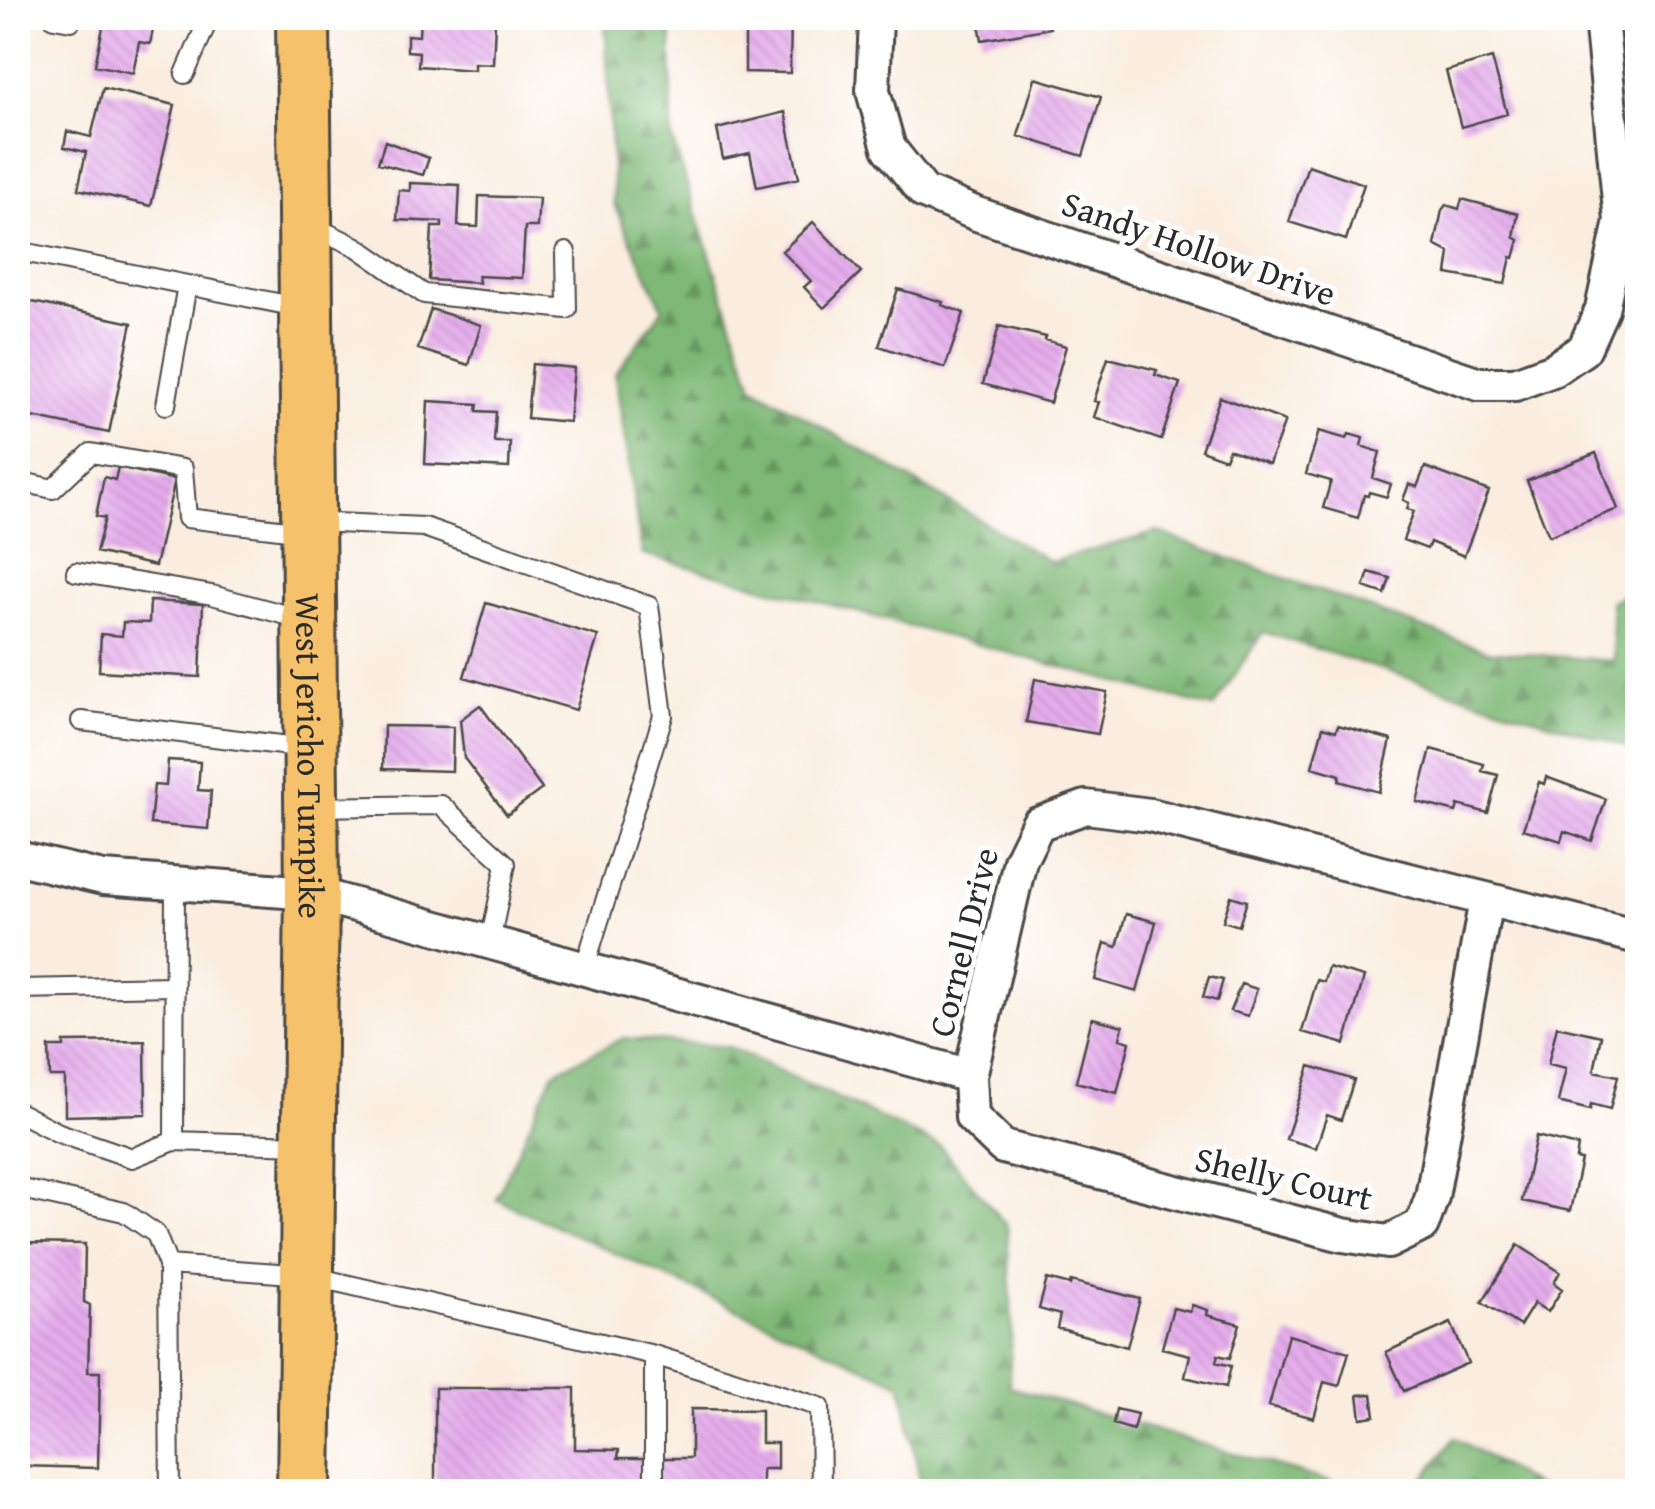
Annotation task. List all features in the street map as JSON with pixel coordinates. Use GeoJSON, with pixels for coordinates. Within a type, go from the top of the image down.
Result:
{"type":"FeatureCollection","features":[{"type":"Feature","properties":{"kind":"main road","name":"West Jericho Turnpike"},"geometry":{"type":"LineString","coordinates":[[303,18],[312,806],[304,1492]]}},
{"type":"Feature","properties":{"kind":"street","name":"Sandy Hollow Drive"},"geometry":{"type":"LineString","coordinates":[[876,18],[873,91],[889,148],[924,192],[1479,384],[1515,384],[1553,370],[1584,349],[1602,309],[1621,221],[1601,18]]}},
{"type":"Feature","properties":{"kind":"street","name":"Cornell Drive"},"geometry":{"type":"LineString","coordinates":[[18,858],[104,878],[312,892],[970,1076],[1020,860],[1038,824],[1086,806],[1150,815],[1638,937]]}},
{"type":"Feature","properties":{"kind":"street","name":"Shelly Court"},"geometry":{"type":"LineString","coordinates":[[970,1076],[972,1117],[1003,1147],[1158,1190],[1343,1235],[1388,1242],[1422,1225],[1432,1197],[1486,900]]}},
{"type":"Feature","properties":{"kind":"lane"},"geometry":{"type":"LineString","coordinates":[[54,18],[72,18]]}},
{"type":"Feature","properties":{"kind":"lane"},"geometry":{"type":"LineString","coordinates":[[186,74],[209,18]]}},
{"type":"Feature","properties":{"kind":"lane"},"geometry":{"type":"LineString","coordinates":[[307,223],[356,247],[424,294],[459,298],[567,309],[566,252]]}},
{"type":"Feature","properties":{"kind":"lane"},"geometry":{"type":"LineString","coordinates":[[18,251],[308,309]]}},
{"type":"Feature","properties":{"kind":"lane"},"geometry":{"type":"LineString","coordinates":[[166,405],[187,285]]}},
{"type":"Feature","properties":{"kind":"lane"},"geometry":{"type":"LineString","coordinates":[[18,480],[52,489],[92,452],[183,468],[187,518],[309,527],[424,526],[649,606],[663,716],[584,968]]}},
{"type":"Feature","properties":{"kind":"lane"},"geometry":{"type":"LineString","coordinates":[[76,572],[212,595],[310,622]]}},
{"type":"Feature","properties":{"kind":"lane"},"geometry":{"type":"LineString","coordinates":[[82,721],[311,748]]}},
{"type":"Feature","properties":{"kind":"lane"},"geometry":{"type":"LineString","coordinates":[[312,806],[442,805],[506,864],[490,942]]}},
{"type":"Feature","properties":{"kind":"lane"},"geometry":{"type":"LineString","coordinates":[[174,1141],[175,883]]}},
{"type":"Feature","properties":{"kind":"lane"},"geometry":{"type":"LineString","coordinates":[[18,989],[174,986]]}},
{"type":"Feature","properties":{"kind":"lane"},"geometry":{"type":"LineString","coordinates":[[18,1112],[58,1133],[132,1158],[174,1141],[307,1145]]}},
{"type":"Feature","properties":{"kind":"lane"},"geometry":{"type":"LineString","coordinates":[[18,1188],[124,1212],[156,1234],[168,1265],[170,1492]]}},
{"type":"Feature","properties":{"kind":"lane"},"geometry":{"type":"LineString","coordinates":[[168,1265],[306,1275],[654,1355],[820,1407],[821,1492]]}},
{"type":"Feature","properties":{"kind":"lane"},"geometry":{"type":"LineString","coordinates":[[654,1355],[654,1492]]}},
{"type":"Feature","properties":{"kind":"green space"},"geometry":{"type":"Polygon","coordinates":[[[605,18],[671,18],[672,139],[753,386],[1051,562],[1157,532],[1487,651],[1614,661],[1611,602],[1637,585],[1637,750],[1263,632],[1213,708],[642,554],[615,374],[663,309],[614,205],[605,18]]]}},
{"type":"Feature","properties":{"kind":"green space"},"geometry":{"type":"Polygon","coordinates":[[[624,1038],[729,1047],[940,1146],[1007,1226],[1012,1323],[1009,1387],[1361,1491],[922,1491],[901,1384],[496,1199],[554,1072],[624,1038]]]}},
{"type":"Feature","properties":{"kind":"green space"},"geometry":{"type":"Polygon","coordinates":[[[1455,1437],[1543,1491],[1415,1491],[1455,1437]]]}},
{"type":"Feature","properties":{"kind":"building"},"geometry":{"type":"Polygon","coordinates":[[[105,18],[173,18],[172,24],[155,20],[150,44],[139,42],[133,73],[95,65],[105,18]]]}},
{"type":"Feature","properties":{"kind":"building"},"geometry":{"type":"Polygon","coordinates":[[[420,18],[490,18],[495,22],[493,64],[474,63],[474,70],[418,66],[419,52],[407,51],[407,35],[419,36],[420,18]]]}},
{"type":"Feature","properties":{"kind":"building"},"geometry":{"type":"Polygon","coordinates":[[[727,18],[791,18],[790,73],[745,72],[745,26],[726,25],[727,18]]]}},
{"type":"Feature","properties":{"kind":"building"},"geometry":{"type":"Polygon","coordinates":[[[978,18],[1048,18],[1050,28],[982,40],[978,18]]]}},
{"type":"Feature","properties":{"kind":"building"},"geometry":{"type":"Polygon","coordinates":[[[1492,58],[1507,114],[1461,127],[1446,71],[1492,58]]]}},
{"type":"Feature","properties":{"kind":"building"},"geometry":{"type":"Polygon","coordinates":[[[1035,78],[1101,97],[1083,156],[1018,136],[1035,78]]]}},
{"type":"Feature","properties":{"kind":"building"},"geometry":{"type":"Polygon","coordinates":[[[103,88],[175,105],[151,206],[78,189],[86,152],[64,147],[67,131],[91,137],[103,88]]]}},
{"type":"Feature","properties":{"kind":"building"},"geometry":{"type":"Polygon","coordinates":[[[785,112],[799,178],[757,187],[750,153],[723,159],[717,129],[785,112]]]}},
{"type":"Feature","properties":{"kind":"building"},"geometry":{"type":"Polygon","coordinates":[[[385,141],[429,158],[423,175],[378,163],[385,141]]]}},
{"type":"Feature","properties":{"kind":"building"},"geometry":{"type":"Polygon","coordinates":[[[1308,165],[1364,184],[1346,240],[1289,222],[1308,165]]]}},
{"type":"Feature","properties":{"kind":"building"},"geometry":{"type":"Polygon","coordinates":[[[410,183],[460,185],[458,226],[478,227],[479,196],[539,198],[537,227],[525,227],[522,278],[478,276],[479,283],[429,280],[432,227],[442,227],[442,222],[397,220],[399,190],[410,191],[410,183]]]}},
{"type":"Feature","properties":{"kind":"building"},"geometry":{"type":"Polygon","coordinates":[[[1462,199],[1518,214],[1514,237],[1519,240],[1505,284],[1447,274],[1450,253],[1435,245],[1442,210],[1446,205],[1459,209],[1462,199]]]}},
{"type":"Feature","properties":{"kind":"building"},"geometry":{"type":"Polygon","coordinates":[[[813,222],[861,272],[824,308],[804,287],[811,281],[782,251],[813,222]]]}},
{"type":"Feature","properties":{"kind":"building"},"geometry":{"type":"Polygon","coordinates":[[[898,289],[943,302],[942,305],[964,313],[945,368],[879,346],[898,289]]]}},
{"type":"Feature","properties":{"kind":"building"},"geometry":{"type":"Polygon","coordinates":[[[18,299],[132,323],[109,433],[18,414],[18,299]]]}},
{"type":"Feature","properties":{"kind":"building"},"geometry":{"type":"Polygon","coordinates":[[[431,309],[481,325],[469,365],[418,349],[431,309]]]}},
{"type":"Feature","properties":{"kind":"building"},"geometry":{"type":"Polygon","coordinates":[[[999,326],[1066,346],[1050,403],[983,384],[999,326]]]}},
{"type":"Feature","properties":{"kind":"building"},"geometry":{"type":"Polygon","coordinates":[[[1108,358],[1157,370],[1155,375],[1180,383],[1161,440],[1094,417],[1099,402],[1094,401],[1108,358]]]}},
{"type":"Feature","properties":{"kind":"building"},"geometry":{"type":"Polygon","coordinates":[[[532,364],[574,368],[569,422],[527,418],[532,364]]]}},
{"type":"Feature","properties":{"kind":"building"},"geometry":{"type":"Polygon","coordinates":[[[1220,397],[1285,421],[1269,464],[1229,449],[1225,459],[1201,450],[1220,397]]]}},
{"type":"Feature","properties":{"kind":"building"},"geometry":{"type":"Polygon","coordinates":[[[428,401],[478,404],[477,411],[496,412],[494,442],[510,442],[509,468],[425,464],[428,401]]]}},
{"type":"Feature","properties":{"kind":"building"},"geometry":{"type":"Polygon","coordinates":[[[1319,431],[1347,439],[1349,434],[1363,438],[1361,446],[1380,452],[1373,478],[1391,484],[1387,497],[1369,492],[1364,495],[1358,518],[1323,508],[1331,481],[1306,474],[1319,431]]]}},
{"type":"Feature","properties":{"kind":"building"},"geometry":{"type":"Polygon","coordinates":[[[1596,453],[1618,509],[1549,536],[1527,481],[1596,453]]]}},
{"type":"Feature","properties":{"kind":"building"},"geometry":{"type":"Polygon","coordinates":[[[118,467],[175,480],[155,566],[96,552],[105,518],[96,516],[104,477],[115,480],[118,467]]]}},
{"type":"Feature","properties":{"kind":"building"},"geometry":{"type":"Polygon","coordinates":[[[1425,467],[1489,491],[1464,556],[1430,542],[1427,549],[1403,540],[1414,511],[1407,509],[1409,503],[1403,500],[1409,484],[1417,487],[1425,467]]]}},
{"type":"Feature","properties":{"kind":"building"},"geometry":{"type":"Polygon","coordinates":[[[1369,572],[1390,578],[1385,594],[1364,587],[1369,572]]]}},
{"type":"Feature","properties":{"kind":"building"},"geometry":{"type":"Polygon","coordinates":[[[150,601],[203,604],[200,677],[99,671],[101,634],[122,636],[123,622],[149,623],[150,601]]]}},
{"type":"Feature","properties":{"kind":"building"},"geometry":{"type":"Polygon","coordinates":[[[486,603],[598,636],[576,710],[464,677],[486,603]]]}},
{"type":"Feature","properties":{"kind":"building"},"geometry":{"type":"Polygon","coordinates":[[[1035,679],[1107,692],[1098,734],[1026,722],[1035,679]]]}},
{"type":"Feature","properties":{"kind":"building"},"geometry":{"type":"Polygon","coordinates":[[[480,705],[542,789],[507,815],[464,758],[460,720],[480,705]]]}},
{"type":"Feature","properties":{"kind":"building"},"geometry":{"type":"Polygon","coordinates":[[[1338,725],[1391,740],[1379,792],[1339,781],[1340,775],[1312,767],[1323,727],[1336,731],[1338,725]]]}},
{"type":"Feature","properties":{"kind":"building"},"geometry":{"type":"Polygon","coordinates":[[[384,726],[453,727],[452,771],[383,769],[384,726]]]}},
{"type":"Feature","properties":{"kind":"building"},"geometry":{"type":"Polygon","coordinates":[[[1431,749],[1484,764],[1482,771],[1498,775],[1488,813],[1458,805],[1456,812],[1417,802],[1431,749]]]}},
{"type":"Feature","properties":{"kind":"building"},"geometry":{"type":"Polygon","coordinates":[[[168,760],[200,762],[198,790],[211,791],[208,829],[150,824],[154,785],[166,786],[168,760]]]}},
{"type":"Feature","properties":{"kind":"building"},"geometry":{"type":"Polygon","coordinates":[[[1546,777],[1606,799],[1592,841],[1564,831],[1561,841],[1523,829],[1539,782],[1544,784],[1546,777]]]}},
{"type":"Feature","properties":{"kind":"building"},"geometry":{"type":"Polygon","coordinates":[[[1231,896],[1247,901],[1239,926],[1223,921],[1231,896]]]}},
{"type":"Feature","properties":{"kind":"building"},"geometry":{"type":"Polygon","coordinates":[[[1126,914],[1156,922],[1137,992],[1095,980],[1105,943],[1117,947],[1126,914]]]}},
{"type":"Feature","properties":{"kind":"building"},"geometry":{"type":"Polygon","coordinates":[[[1328,967],[1364,977],[1345,1044],[1302,1032],[1317,980],[1324,982],[1328,967]]]}},
{"type":"Feature","properties":{"kind":"building"},"geometry":{"type":"Polygon","coordinates":[[[1209,977],[1223,980],[1217,1001],[1203,997],[1209,977]]]}},
{"type":"Feature","properties":{"kind":"building"},"geometry":{"type":"Polygon","coordinates":[[[1241,984],[1257,989],[1248,1016],[1230,1011],[1241,984]]]}},
{"type":"Feature","properties":{"kind":"building"},"geometry":{"type":"Polygon","coordinates":[[[1092,1018],[1123,1026],[1120,1039],[1130,1042],[1117,1093],[1076,1082],[1092,1018]]]}},
{"type":"Feature","properties":{"kind":"building"},"geometry":{"type":"Polygon","coordinates":[[[1557,1026],[1601,1036],[1594,1071],[1618,1076],[1610,1109],[1591,1104],[1590,1110],[1558,1102],[1566,1068],[1548,1064],[1557,1026]]]}},
{"type":"Feature","properties":{"kind":"building"},"geometry":{"type":"Polygon","coordinates":[[[145,1041],[146,1114],[65,1116],[65,1077],[50,1077],[49,1047],[64,1047],[64,1042],[145,1041]]]}},
{"type":"Feature","properties":{"kind":"building"},"geometry":{"type":"Polygon","coordinates":[[[1310,1066],[1354,1080],[1341,1120],[1327,1115],[1316,1148],[1286,1139],[1310,1066]]]}},
{"type":"Feature","properties":{"kind":"building"},"geometry":{"type":"Polygon","coordinates":[[[1536,1136],[1578,1146],[1576,1159],[1581,1160],[1570,1211],[1522,1201],[1536,1136]]]}},
{"type":"Feature","properties":{"kind":"building"},"geometry":{"type":"Polygon","coordinates":[[[18,1243],[85,1244],[84,1302],[90,1305],[88,1372],[100,1372],[98,1468],[18,1466],[18,1243]]]}},
{"type":"Feature","properties":{"kind":"building"},"geometry":{"type":"Polygon","coordinates":[[[1518,1245],[1560,1272],[1554,1283],[1562,1289],[1548,1312],[1534,1303],[1520,1326],[1482,1302],[1518,1245]]]}},
{"type":"Feature","properties":{"kind":"building"},"geometry":{"type":"Polygon","coordinates":[[[1047,1279],[1070,1285],[1071,1281],[1140,1299],[1127,1347],[1057,1328],[1060,1315],[1039,1309],[1047,1279]]]}},
{"type":"Feature","properties":{"kind":"building"},"geometry":{"type":"Polygon","coordinates":[[[1192,1305],[1208,1310],[1207,1315],[1240,1324],[1230,1358],[1218,1355],[1216,1362],[1231,1366],[1226,1387],[1185,1377],[1190,1355],[1162,1348],[1173,1308],[1190,1312],[1192,1305]]]}},
{"type":"Feature","properties":{"kind":"building"},"geometry":{"type":"Polygon","coordinates":[[[1451,1323],[1468,1363],[1404,1391],[1386,1352],[1451,1323]]]}},
{"type":"Feature","properties":{"kind":"building"},"geometry":{"type":"Polygon","coordinates":[[[1288,1335],[1349,1352],[1339,1386],[1324,1382],[1314,1418],[1269,1406],[1288,1335]]]}},
{"type":"Feature","properties":{"kind":"building"},"geometry":{"type":"Polygon","coordinates":[[[435,1388],[575,1388],[575,1449],[619,1450],[618,1458],[691,1458],[691,1409],[761,1410],[761,1443],[777,1443],[777,1469],[762,1469],[762,1492],[435,1492],[435,1388]]]}},
{"type":"Feature","properties":{"kind":"building"},"geometry":{"type":"Polygon","coordinates":[[[1372,1394],[1375,1416],[1361,1418],[1358,1395],[1372,1394]]]}},
{"type":"Feature","properties":{"kind":"building"},"geometry":{"type":"Polygon","coordinates":[[[1116,1409],[1137,1414],[1133,1430],[1113,1424],[1116,1409]]]}}]}
